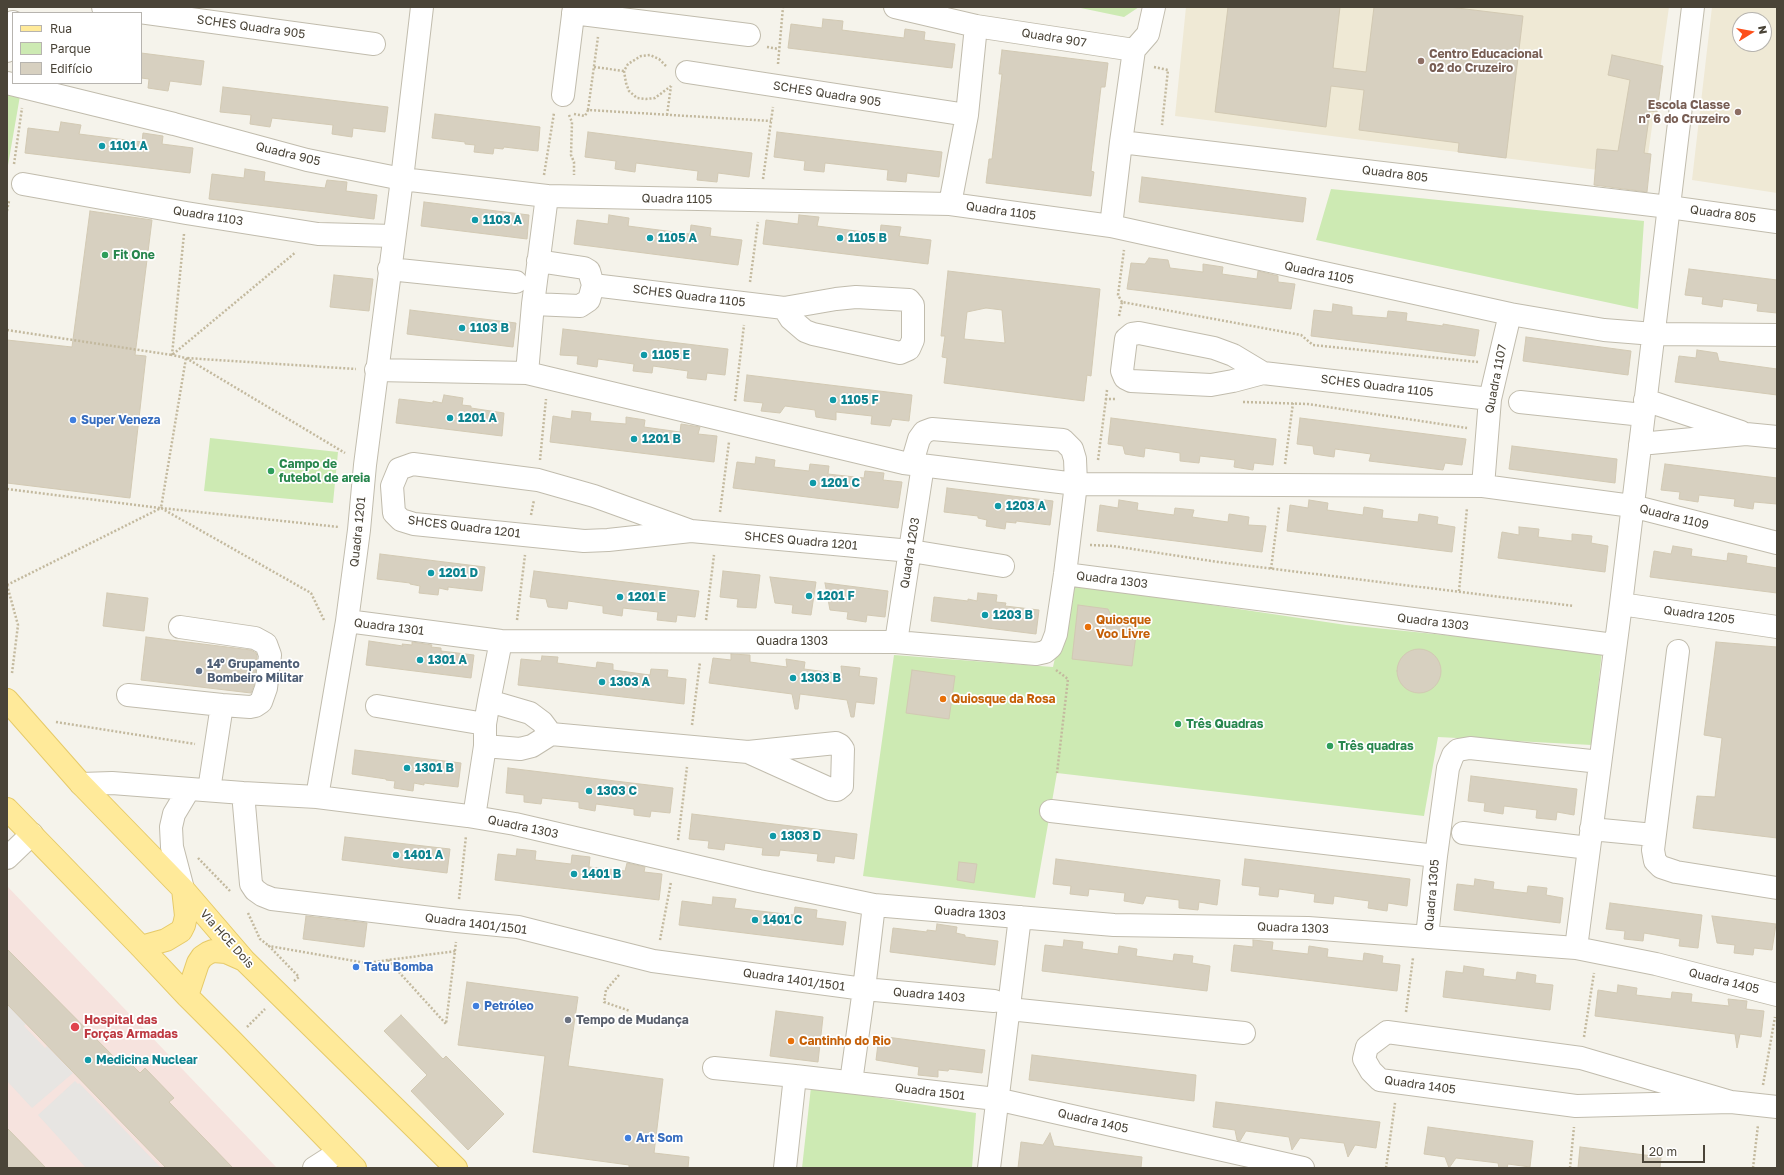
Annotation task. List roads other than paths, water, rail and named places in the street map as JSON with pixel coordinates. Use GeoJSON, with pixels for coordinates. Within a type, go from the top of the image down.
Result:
{"type":"FeatureCollection","features":[{"type":"Feature","properties":{"kind":"main road","name":"Via HCE Dois"},"geometry":{"type":"LineString","coordinates":[[7,700],[81,784],[183,889],[244,960],[456,1168]]}},
{"type":"Feature","properties":{"kind":"main road"},"geometry":{"type":"LineString","coordinates":[[7,809],[355,1168]]}},
{"type":"Feature","properties":{"kind":"main road"},"geometry":{"type":"LineString","coordinates":[[141,947],[166,940],[181,931],[186,916],[183,889]]}},
{"type":"Feature","properties":{"kind":"main road"},"geometry":{"type":"LineString","coordinates":[[187,996],[198,963],[202,957],[208,953],[213,951],[226,952],[244,960]]}},
{"type":"Feature","properties":{"kind":"street","name":"SCHES Quadra 905"},"geometry":{"type":"LineString","coordinates":[[103,7],[140,12]]}},
{"type":"Feature","properties":{"kind":"street"},"geometry":{"type":"LineString","coordinates":[[422,7],[402,179],[376,370],[527,373],[732,422],[918,464],[1086,484],[1476,486],[1632,506],[1576,948]]}},
{"type":"Feature","properties":{"kind":"street"},"geometry":{"type":"LineString","coordinates":[[895,7],[976,26],[967,115],[950,204]]}},
{"type":"Feature","properties":{"kind":"street"},"geometry":{"type":"LineString","coordinates":[[1119,228],[1121,142],[1154,7]]}},
{"type":"Feature","properties":{"kind":"street"},"geometry":{"type":"LineString","coordinates":[[1654,334],[1693,7]]}},
{"type":"Feature","properties":{"kind":"street"},"geometry":{"type":"LineString","coordinates":[[566,104],[573,10],[749,35]]}},
{"type":"Feature","properties":{"kind":"street","name":"SCHES Quadra 905"},"geometry":{"type":"LineString","coordinates":[[142,12],[374,44]]}},
{"type":"Feature","properties":{"kind":"street","name":"Quadra 907"},"geometry":{"type":"LineString","coordinates":[[976,26],[1141,58]]}},
{"type":"Feature","properties":{"kind":"street"},"geometry":{"type":"LineString","coordinates":[[7,51],[12,27]]}},
{"type":"Feature","properties":{"kind":"street","name":"SCHES Quadra 905"},"geometry":{"type":"LineString","coordinates":[[675,76],[776,86],[967,115]]}},
{"type":"Feature","properties":{"kind":"street","name":"Quadra 905"},"geometry":{"type":"LineString","coordinates":[[16,85],[174,124],[307,160],[402,179]]}},
{"type":"Feature","properties":{"kind":"street","name":"Quadra 805"},"geometry":{"type":"LineString","coordinates":[[1121,142],[1669,207],[1777,222]]}},
{"type":"Feature","properties":{"kind":"street"},"geometry":{"type":"LineString","coordinates":[[402,179],[544,196],[527,373]]}},
{"type":"Feature","properties":{"kind":"street","name":"Quadra 1103"},"geometry":{"type":"LineString","coordinates":[[16,181],[186,213],[318,234],[394,236]]}},
{"type":"Feature","properties":{"kind":"street","name":"Quadra 1105"},"geometry":{"type":"LineString","coordinates":[[544,196],[950,204],[1119,228],[1510,314]]}},
{"type":"Feature","properties":{"kind":"street"},"geometry":{"type":"LineString","coordinates":[[533,304],[580,306],[589,300],[593,285],[589,271],[584,268],[538,261]]}},
{"type":"Feature","properties":{"kind":"street"},"geometry":{"type":"LineString","coordinates":[[389,269],[516,282]]}},
{"type":"Feature","properties":{"kind":"street","name":"SCHES Quadra 1105"},"geometry":{"type":"LineString","coordinates":[[593,285],[784,308],[856,297],[909,300],[913,305],[913,340],[909,349],[900,353],[813,334],[805,331],[791,319],[784,308]]}},
{"type":"Feature","properties":{"kind":"street"},"geometry":{"type":"LineString","coordinates":[[1510,314],[1604,330],[1654,334],[1777,335]]}},
{"type":"Feature","properties":{"kind":"street","name":"Quadra 1107"},"geometry":{"type":"LineString","coordinates":[[1476,486],[1490,399],[1510,314]]}},
{"type":"Feature","properties":{"kind":"street","name":"SCHES Quadra 1105"},"geometry":{"type":"LineString","coordinates":[[1263,373],[1233,355],[1214,348],[1140,333],[1132,334],[1126,339],[1122,371],[1125,378],[1131,381],[1211,385],[1233,382],[1263,373],[1490,399]]}},
{"type":"Feature","properties":{"kind":"street","name":"Quadra 1109"},"geometry":{"type":"LineString","coordinates":[[1654,334],[1632,506],[1777,543]]}},
{"type":"Feature","properties":{"kind":"street","name":"Quadra 1201"},"geometry":{"type":"LineString","coordinates":[[337,623],[359,530],[376,370]]}},
{"type":"Feature","properties":{"kind":"street"},"geometry":{"type":"LineString","coordinates":[[1520,402],[1644,408],[1746,434],[1777,437]]}},
{"type":"Feature","properties":{"kind":"street","name":"Quadra 1203"},"geometry":{"type":"LineString","coordinates":[[896,642],[911,550],[919,439],[924,432],[932,429],[1063,440],[1072,449],[1086,484]]}},
{"type":"Feature","properties":{"kind":"street"},"geometry":{"type":"LineString","coordinates":[[1640,444],[1746,434]]}},
{"type":"Feature","properties":{"kind":"street","name":"SHCES Quadra 1201"},"geometry":{"type":"LineString","coordinates":[[691,531],[594,496],[538,480],[413,464],[399,468],[392,486],[394,513],[401,520],[414,524],[568,540],[608,540],[691,531],[911,550],[1003,566]]}},
{"type":"Feature","properties":{"kind":"street"},"geometry":{"type":"LineString","coordinates":[[1065,574],[1086,484]]}},
{"type":"Feature","properties":{"kind":"street","name":"Quadra 1303"},"geometry":{"type":"LineString","coordinates":[[508,641],[896,642],[1036,654],[1045,652],[1051,647],[1056,634],[1065,574],[1614,645]]}},
{"type":"Feature","properties":{"kind":"street","name":"Quadra 1205"},"geometry":{"type":"LineString","coordinates":[[1620,604],[1777,626]]}},
{"type":"Feature","properties":{"kind":"street","name":"Quadra 1301"},"geometry":{"type":"LineString","coordinates":[[318,797],[337,623],[508,641]]}},
{"type":"Feature","properties":{"kind":"street"},"geometry":{"type":"LineString","coordinates":[[128,695],[250,707],[261,702],[266,688],[270,655],[268,647],[261,640],[180,626]]}},
{"type":"Feature","properties":{"kind":"street"},"geometry":{"type":"LineString","coordinates":[[81,784],[112,783],[318,797],[474,817],[485,746],[485,724],[489,701],[508,641]]}},
{"type":"Feature","properties":{"kind":"street"},"geometry":{"type":"LineString","coordinates":[[1678,651],[1654,835],[1655,860],[1661,867],[1676,872],[1777,888]]}},
{"type":"Feature","properties":{"kind":"street"},"geometry":{"type":"LineString","coordinates":[[489,701],[530,713],[542,722],[551,734]]}},
{"type":"Feature","properties":{"kind":"street"},"geometry":{"type":"LineString","coordinates":[[183,889],[172,847],[171,827],[174,814],[199,790],[215,747],[222,705]]}},
{"type":"Feature","properties":{"kind":"street"},"geometry":{"type":"LineString","coordinates":[[377,706],[485,724]]}},
{"type":"Feature","properties":{"kind":"street"},"geometry":{"type":"LineString","coordinates":[[485,746],[520,749],[532,746],[551,734],[748,752]]}},
{"type":"Feature","properties":{"kind":"street","name":"Quadra 1305"},"geometry":{"type":"LineString","coordinates":[[1576,948],[1427,936],[1436,856],[1448,768],[1453,755],[1458,750],[1470,748],[1600,762]]}},
{"type":"Feature","properties":{"kind":"street","name":"Quadra 1401/1501"},"geometry":{"type":"LineString","coordinates":[[243,793],[251,884],[255,890],[262,895],[280,900],[518,927],[656,961],[864,989]]}},
{"type":"Feature","properties":{"kind":"street"},"geometry":{"type":"LineString","coordinates":[[1051,811],[1436,856]]}},
{"type":"Feature","properties":{"kind":"street","name":"Quadra 1303"},"geometry":{"type":"LineString","coordinates":[[474,817],[515,824],[676,861],[758,882],[874,905],[1114,925],[1308,928],[1427,936]]}},
{"type":"Feature","properties":{"kind":"street"},"geometry":{"type":"LineString","coordinates":[[1462,833],[1590,838],[1654,835]]}},
{"type":"Feature","properties":{"kind":"street"},"geometry":{"type":"LineString","coordinates":[[7,858],[32,834]]}},
{"type":"Feature","properties":{"kind":"street"},"geometry":{"type":"LineString","coordinates":[[851,1082],[874,905]]}},
{"type":"Feature","properties":{"kind":"street"},"geometry":{"type":"LineString","coordinates":[[989,1168],[996,1099],[1002,1005],[1020,917]]}},
{"type":"Feature","properties":{"kind":"street","name":"Quadra 1405"},"geometry":{"type":"LineString","coordinates":[[1576,948],[1656,964],[1777,995]]}},
{"type":"Feature","properties":{"kind":"street","name":"Quadra 1403"},"geometry":{"type":"LineString","coordinates":[[864,989],[1002,1005]]}},
{"type":"Feature","properties":{"kind":"street"},"geometry":{"type":"LineString","coordinates":[[1002,1005],[1244,1033]]}},
{"type":"Feature","properties":{"kind":"street","name":"Quadra 1405"},"geometry":{"type":"LineString","coordinates":[[1731,1102],[1581,1058],[1387,1032],[1367,1047],[1364,1059],[1371,1071],[1380,1080],[1576,1106],[1731,1102],[1777,1107]]}},
{"type":"Feature","properties":{"kind":"street","name":"Quadra 1501"},"geometry":{"type":"LineString","coordinates":[[714,1068],[996,1099]]}},
{"type":"Feature","properties":{"kind":"street"},"geometry":{"type":"LineString","coordinates":[[785,1168],[795,1076]]}},
{"type":"Feature","properties":{"kind":"street","name":"Quadra 1405"},"geometry":{"type":"LineString","coordinates":[[996,1099],[1303,1168]]}},
{"type":"Feature","properties":{"kind":"street"},"geometry":{"type":"LineString","coordinates":[[314,1168],[339,1152]]}},
{"type":"Feature","properties":{"kind":"place","name":"Centro Educacional 02 do Cruzeiro"},"geometry":{"type":"Point","coordinates":[1421,61]}},
{"type":"Feature","properties":{"kind":"place","name":"Escola Classe nº 6 do Cruzeiro"},"geometry":{"type":"Point","coordinates":[1738,112]}},
{"type":"Feature","properties":{"kind":"place","name":"1101 A"},"geometry":{"type":"Point","coordinates":[102,146]}},
{"type":"Feature","properties":{"kind":"place","name":"1103 A"},"geometry":{"type":"Point","coordinates":[475,220]}},
{"type":"Feature","properties":{"kind":"place","name":"1105 A"},"geometry":{"type":"Point","coordinates":[650,238]}},
{"type":"Feature","properties":{"kind":"place","name":"1105 B"},"geometry":{"type":"Point","coordinates":[840,238]}},
{"type":"Feature","properties":{"kind":"place","name":"Fit One"},"geometry":{"type":"Point","coordinates":[105,255]}},
{"type":"Feature","properties":{"kind":"place","name":"1103 B"},"geometry":{"type":"Point","coordinates":[462,328]}},
{"type":"Feature","properties":{"kind":"place","name":"1105 E"},"geometry":{"type":"Point","coordinates":[644,355]}},
{"type":"Feature","properties":{"kind":"place","name":"1105 F"},"geometry":{"type":"Point","coordinates":[833,400]}},
{"type":"Feature","properties":{"kind":"place","name":"1201 A"},"geometry":{"type":"Point","coordinates":[450,418]}},
{"type":"Feature","properties":{"kind":"place","name":"Super Veneza"},"geometry":{"type":"Point","coordinates":[73,420]}},
{"type":"Feature","properties":{"kind":"place","name":"1201 B"},"geometry":{"type":"Point","coordinates":[634,439]}},
{"type":"Feature","properties":{"kind":"place","name":"Campo de futebol de areia"},"geometry":{"type":"Point","coordinates":[271,471]}},
{"type":"Feature","properties":{"kind":"place","name":"1201 C"},"geometry":{"type":"Point","coordinates":[813,483]}},
{"type":"Feature","properties":{"kind":"place","name":"1203 A"},"geometry":{"type":"Point","coordinates":[998,506]}},
{"type":"Feature","properties":{"kind":"place","name":"1201 D"},"geometry":{"type":"Point","coordinates":[431,573]}},
{"type":"Feature","properties":{"kind":"place","name":"1201 F"},"geometry":{"type":"Point","coordinates":[809,596]}},
{"type":"Feature","properties":{"kind":"place","name":"1201 E"},"geometry":{"type":"Point","coordinates":[620,597]}},
{"type":"Feature","properties":{"kind":"place","name":"1203 B"},"geometry":{"type":"Point","coordinates":[985,615]}},
{"type":"Feature","properties":{"kind":"place","name":"Quiosque Voo Livre"},"geometry":{"type":"Point","coordinates":[1088,627]}},
{"type":"Feature","properties":{"kind":"place","name":"1301 A"},"geometry":{"type":"Point","coordinates":[420,660]}},
{"type":"Feature","properties":{"kind":"place","name":"14° Grupamento Bombeiro Militar"},"geometry":{"type":"Point","coordinates":[199,671]}},
{"type":"Feature","properties":{"kind":"place","name":"1303 B"},"geometry":{"type":"Point","coordinates":[793,678]}},
{"type":"Feature","properties":{"kind":"place","name":"1303 A"},"geometry":{"type":"Point","coordinates":[602,682]}},
{"type":"Feature","properties":{"kind":"place","name":"Quiosque da Rosa"},"geometry":{"type":"Point","coordinates":[943,699]}},
{"type":"Feature","properties":{"kind":"place","name":"Três Quadras"},"geometry":{"type":"Point","coordinates":[1178,724]}},
{"type":"Feature","properties":{"kind":"place","name":"Três quadras"},"geometry":{"type":"Point","coordinates":[1330,746]}},
{"type":"Feature","properties":{"kind":"place","name":"1301 B"},"geometry":{"type":"Point","coordinates":[407,768]}},
{"type":"Feature","properties":{"kind":"place","name":"1303 C"},"geometry":{"type":"Point","coordinates":[589,791]}},
{"type":"Feature","properties":{"kind":"place","name":"1303 D"},"geometry":{"type":"Point","coordinates":[773,836]}},
{"type":"Feature","properties":{"kind":"place","name":"1401 A"},"geometry":{"type":"Point","coordinates":[396,855]}},
{"type":"Feature","properties":{"kind":"place","name":"1401 B"},"geometry":{"type":"Point","coordinates":[574,874]}},
{"type":"Feature","properties":{"kind":"place","name":"1401 C"},"geometry":{"type":"Point","coordinates":[755,920]}},
{"type":"Feature","properties":{"kind":"place","name":"Tatu Bomba"},"geometry":{"type":"Point","coordinates":[356,967]}},
{"type":"Feature","properties":{"kind":"place","name":"Petróleo"},"geometry":{"type":"Point","coordinates":[476,1006]}},
{"type":"Feature","properties":{"kind":"place","name":"Tempo de Mudança"},"geometry":{"type":"Point","coordinates":[568,1020]}},
{"type":"Feature","properties":{"kind":"place","name":"Hospital das Forças Armadas"},"geometry":{"type":"Point","coordinates":[75,1027]}},
{"type":"Feature","properties":{"kind":"place","name":"Cantinho do Rio"},"geometry":{"type":"Point","coordinates":[791,1041]}},
{"type":"Feature","properties":{"kind":"place","name":"Medicina Nuclear"},"geometry":{"type":"Point","coordinates":[88,1060]}},
{"type":"Feature","properties":{"kind":"place","name":"Art Som"},"geometry":{"type":"Point","coordinates":[628,1138]}}]}
